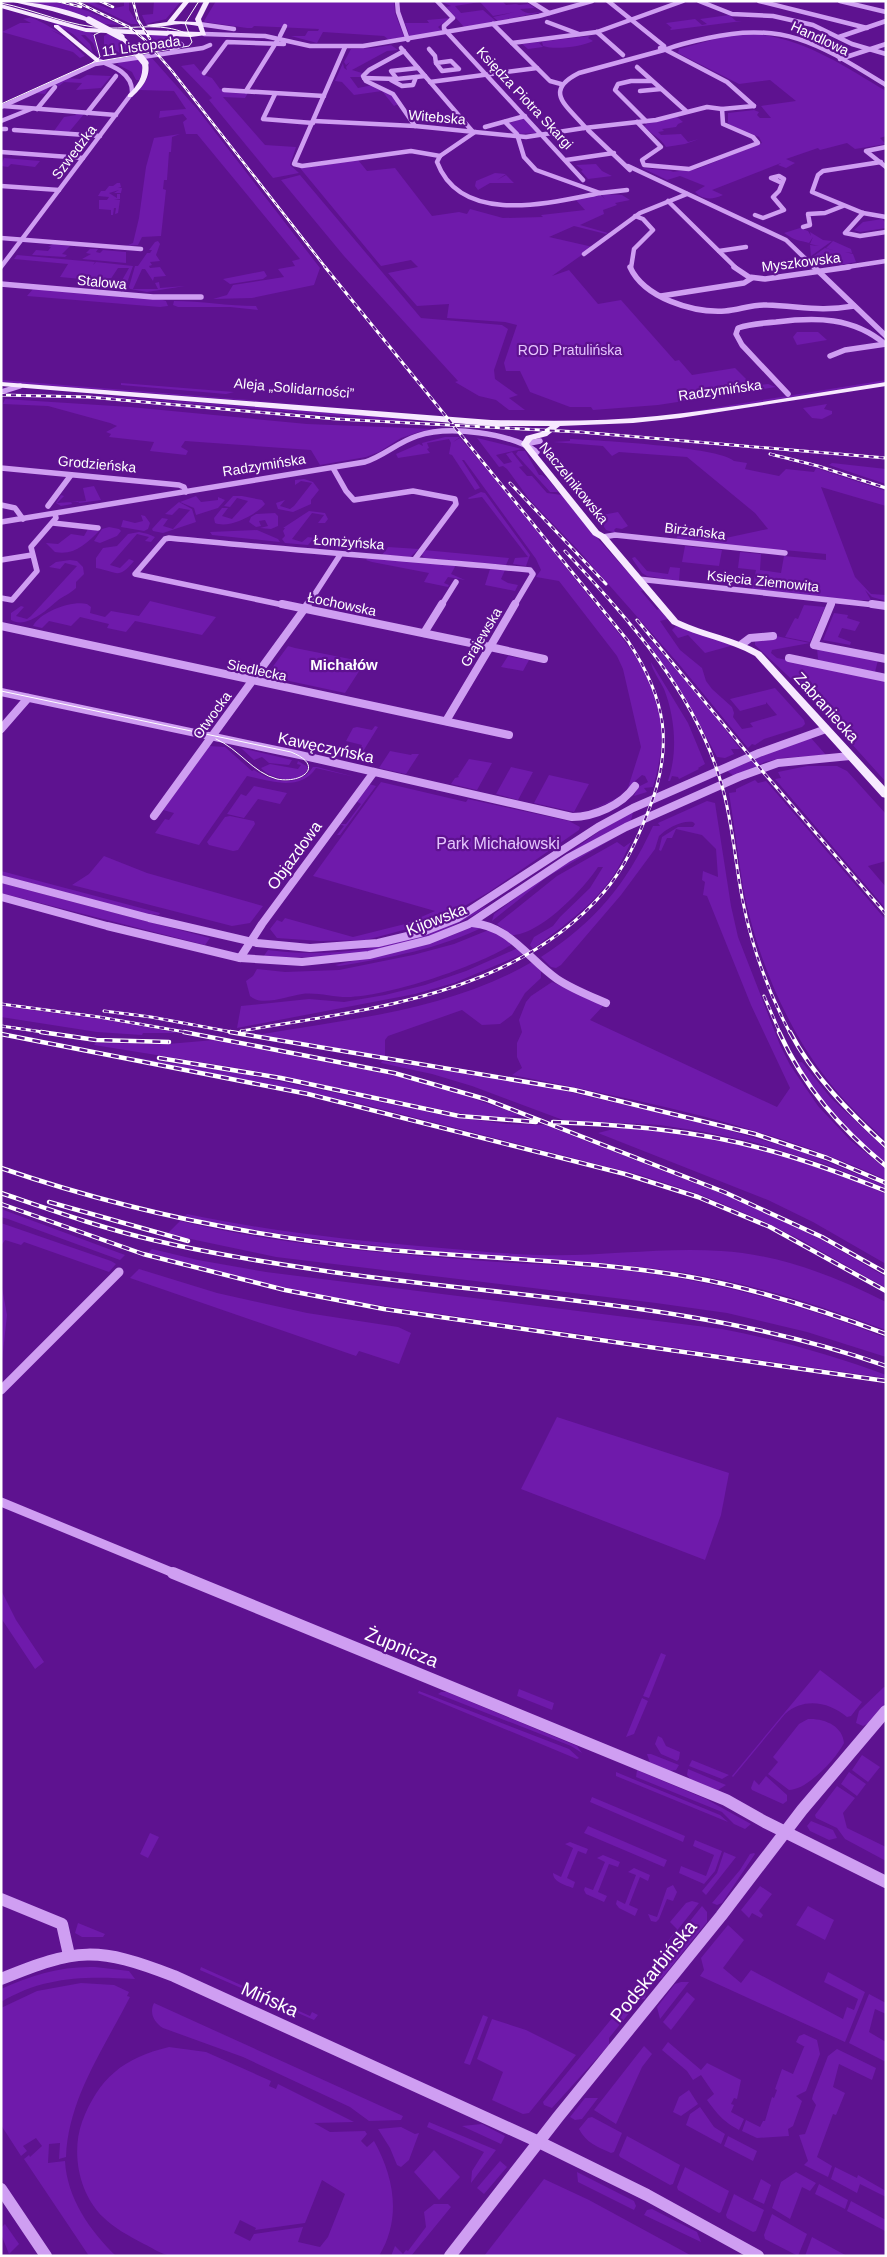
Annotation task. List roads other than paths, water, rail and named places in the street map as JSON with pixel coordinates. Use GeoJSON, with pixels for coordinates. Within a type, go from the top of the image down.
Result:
{"type":"FeatureCollection","features":[{"type":"Feature","properties":{"kind":"main road"},"geometry":{"type":"LineString","coordinates":[[4,1],[70,21],[90,24],[134,26],[182,22],[199,24]]}},
{"type":"Feature","properties":{"kind":"main road"},"geometry":{"type":"LineString","coordinates":[[12,1],[53,9],[89,20],[121,37],[133,48],[145,63],[146,68],[144,80],[130,96]]}},
{"type":"Feature","properties":{"kind":"main road"},"geometry":{"type":"LineString","coordinates":[[168,33],[164,28],[186,1]]}},
{"type":"Feature","properties":{"kind":"main road"},"geometry":{"type":"LineString","coordinates":[[1,6],[86,30],[204,34],[199,24],[199,15],[207,1]]}},
{"type":"Feature","properties":{"kind":"main road"},"geometry":{"type":"LineString","coordinates":[[29,13],[63,30],[101,61]]}},
{"type":"Feature","properties":{"kind":"main road","name":"Aleja „Solidarności”"},"geometry":{"type":"LineString","coordinates":[[1,377],[460,415],[525,418],[586,417]]}},
{"type":"Feature","properties":{"kind":"main road","name":"Radzymińska"},"geometry":{"type":"LineString","coordinates":[[538,437],[558,424],[586,417],[676,411],[886,378]]}},
{"type":"Feature","properties":{"kind":"main road","name":"Aleja „Solidarności”"},"geometry":{"type":"LineString","coordinates":[[1,384],[491,423],[558,424]]}},
{"type":"Feature","properties":{"kind":"main road","name":"Radzymińska"},"geometry":{"type":"LineString","coordinates":[[558,424],[679,417],[886,384]]}},
{"type":"Feature","properties":{"kind":"main road","name":"Naczelnikowska"},"geometry":{"type":"LineString","coordinates":[[602,537],[601,532],[589,515],[537,452],[538,437],[526,441],[526,444],[596,533],[602,537],[675,622],[688,628],[742,644]]}},
{"type":"Feature","properties":{"kind":"main road","name":"Zabraniecka"},"geometry":{"type":"LineString","coordinates":[[742,644],[762,658],[886,795]]}},
{"type":"Feature","properties":{"kind":"street"},"geometry":{"type":"LineString","coordinates":[[397,1],[398,12],[408,40]]}},
{"type":"Feature","properties":{"kind":"street"},"geometry":{"type":"LineString","coordinates":[[437,1],[453,18],[444,27],[448,32]]}},
{"type":"Feature","properties":{"kind":"street"},"geometry":{"type":"LineString","coordinates":[[530,1],[549,13]]}},
{"type":"Feature","properties":{"kind":"street"},"geometry":{"type":"LineString","coordinates":[[199,24],[279,37],[307,45],[345,47],[396,42],[494,24],[549,13],[592,1]]}},
{"type":"Feature","properties":{"kind":"street"},"geometry":{"type":"LineString","coordinates":[[608,1],[664,48]]}},
{"type":"Feature","properties":{"kind":"street"},"geometry":{"type":"LineString","coordinates":[[512,43],[597,32],[683,1]]}},
{"type":"Feature","properties":{"kind":"street"},"geometry":{"type":"LineString","coordinates":[[699,1],[729,14],[773,16],[821,27],[852,44],[886,54]]}},
{"type":"Feature","properties":{"kind":"street"},"geometry":{"type":"LineString","coordinates":[[759,1],[866,28]]}},
{"type":"Feature","properties":{"kind":"street"},"geometry":{"type":"LineString","coordinates":[[840,1],[886,12]]}},
{"type":"Feature","properties":{"kind":"street"},"geometry":{"type":"LineString","coordinates":[[746,15],[751,10]]}},
{"type":"Feature","properties":{"kind":"street"},"geometry":{"type":"LineString","coordinates":[[839,37],[886,21]]}},
{"type":"Feature","properties":{"kind":"street"},"geometry":{"type":"LineString","coordinates":[[547,22],[579,34]]}},
{"type":"Feature","properties":{"kind":"street"},"geometry":{"type":"LineString","coordinates":[[494,24],[550,81],[561,84],[559,94],[570,109],[635,173],[779,236],[819,271],[885,335]]}},
{"type":"Feature","properties":{"kind":"street"},"geometry":{"type":"LineString","coordinates":[[246,91],[285,26]]}},
{"type":"Feature","properties":{"kind":"street","name":"Handlowa"},"geometry":{"type":"LineString","coordinates":[[561,84],[579,73],[664,48],[711,36],[747,30],[781,32],[803,40],[886,85]]}},
{"type":"Feature","properties":{"kind":"street","name":"Księdza Piotra Skargi"},"geometry":{"type":"LineString","coordinates":[[448,32],[583,180]]}},
{"type":"Feature","properties":{"kind":"street"},"geometry":{"type":"LineString","coordinates":[[597,32],[623,55]]}},
{"type":"Feature","properties":{"kind":"street","name":"11 Listopada"},"geometry":{"type":"LineString","coordinates":[[2,105],[101,61],[174,50],[181,46],[180,42],[168,33]]}},
{"type":"Feature","properties":{"kind":"street"},"geometry":{"type":"LineString","coordinates":[[204,34],[279,37]]}},
{"type":"Feature","properties":{"kind":"street"},"geometry":{"type":"LineString","coordinates":[[204,34],[210,44]]}},
{"type":"Feature","properties":{"kind":"street"},"geometry":{"type":"LineString","coordinates":[[210,44],[212,37],[224,34]]}},
{"type":"Feature","properties":{"kind":"street"},"geometry":{"type":"LineString","coordinates":[[204,73],[226,42],[287,44]]}},
{"type":"Feature","properties":{"kind":"street"},"geometry":{"type":"LineString","coordinates":[[396,42],[474,132],[440,156],[437,162],[438,169],[448,184],[463,193],[483,200],[532,206],[600,193],[627,190]]}},
{"type":"Feature","properties":{"kind":"street","name":"11 Listopada"},"geometry":{"type":"LineString","coordinates":[[101,61],[203,48],[210,44]]}},
{"type":"Feature","properties":{"kind":"street"},"geometry":{"type":"LineString","coordinates":[[840,59],[886,44]]}},
{"type":"Feature","properties":{"kind":"street"},"geometry":{"type":"LineString","coordinates":[[345,47],[314,122],[294,163],[296,165],[410,151],[440,156]]}},
{"type":"Feature","properties":{"kind":"street","name":"Witebska"},"geometry":{"type":"LineString","coordinates":[[274,94],[263,119],[415,126],[518,136],[542,135],[646,121],[707,107],[722,109],[754,106],[727,82],[664,48]]}},
{"type":"Feature","properties":{"kind":"street"},"geometry":{"type":"LineString","coordinates":[[429,49],[436,56],[433,59],[435,63]]}},
{"type":"Feature","properties":{"kind":"street"},"geometry":{"type":"LineString","coordinates":[[363,78],[364,74],[374,66],[404,51]]}},
{"type":"Feature","properties":{"kind":"street"},"geometry":{"type":"LineString","coordinates":[[101,61],[129,78],[133,86],[130,96]]}},
{"type":"Feature","properties":{"kind":"street"},"geometry":{"type":"LineString","coordinates":[[374,66],[387,69],[418,68]]}},
{"type":"Feature","properties":{"kind":"street"},"geometry":{"type":"LineString","coordinates":[[637,67],[686,111]]}},
{"type":"Feature","properties":{"kind":"street"},"geometry":{"type":"LineString","coordinates":[[430,82],[537,68]]}},
{"type":"Feature","properties":{"kind":"street"},"geometry":{"type":"LineString","coordinates":[[387,69],[396,79]]}},
{"type":"Feature","properties":{"kind":"street"},"geometry":{"type":"LineString","coordinates":[[87,113],[116,76]]}},
{"type":"Feature","properties":{"kind":"street"},"geometry":{"type":"LineString","coordinates":[[363,78],[396,79],[425,76]]}},
{"type":"Feature","properties":{"kind":"street"},"geometry":{"type":"LineString","coordinates":[[388,79],[402,86],[413,85],[416,77]]}},
{"type":"Feature","properties":{"kind":"street"},"geometry":{"type":"LineString","coordinates":[[363,78],[393,94],[415,126]]}},
{"type":"Feature","properties":{"kind":"street"},"geometry":{"type":"LineString","coordinates":[[646,121],[615,90],[618,84],[652,81]]}},
{"type":"Feature","properties":{"kind":"street"},"geometry":{"type":"LineString","coordinates":[[37,109],[54,87]]}},
{"type":"Feature","properties":{"kind":"street"},"geometry":{"type":"LineString","coordinates":[[640,91],[661,89]]}},
{"type":"Feature","properties":{"kind":"street"},"geometry":{"type":"LineString","coordinates":[[224,90],[324,96]]}},
{"type":"Feature","properties":{"kind":"street","name":"Szwedzka"},"geometry":{"type":"LineString","coordinates":[[1,267],[130,96]]}},
{"type":"Feature","properties":{"kind":"street"},"geometry":{"type":"LineString","coordinates":[[2,105],[116,115]]}},
{"type":"Feature","properties":{"kind":"street"},"geometry":{"type":"LineString","coordinates":[[1,121],[31,109]]}},
{"type":"Feature","properties":{"kind":"street"},"geometry":{"type":"LineString","coordinates":[[637,122],[660,145],[660,148],[642,160],[644,165],[689,169],[736,153],[758,143],[753,137],[723,124],[722,109]]}},
{"type":"Feature","properties":{"kind":"street"},"geometry":{"type":"LineString","coordinates":[[484,128],[525,116]]}},
{"type":"Feature","properties":{"kind":"street"},"geometry":{"type":"LineString","coordinates":[[505,122],[518,136],[522,155],[534,168],[600,193]]}},
{"type":"Feature","properties":{"kind":"street"},"geometry":{"type":"LineString","coordinates":[[14,130],[100,136]]}},
{"type":"Feature","properties":{"kind":"street"},"geometry":{"type":"LineString","coordinates":[[886,147],[866,151],[886,167]]}},
{"type":"Feature","properties":{"kind":"street"},"geometry":{"type":"LineString","coordinates":[[1,152],[83,158]]}},
{"type":"Feature","properties":{"kind":"street"},"geometry":{"type":"LineString","coordinates":[[566,160],[614,153]]}},
{"type":"Feature","properties":{"kind":"street"},"geometry":{"type":"LineString","coordinates":[[880,162],[823,171],[818,175],[812,192],[842,206],[863,213],[886,217]]}},
{"type":"Feature","properties":{"kind":"street"},"geometry":{"type":"LineString","coordinates":[[755,215],[763,218],[784,210],[773,197],[782,183]]}},
{"type":"Feature","properties":{"kind":"street"},"geometry":{"type":"LineString","coordinates":[[1,186],[59,190]]}},
{"type":"Feature","properties":{"kind":"street"},"geometry":{"type":"LineString","coordinates":[[584,254],[635,216],[685,195]]}},
{"type":"Feature","properties":{"kind":"street"},"geometry":{"type":"LineString","coordinates":[[668,201],[740,272],[752,278]]}},
{"type":"Feature","properties":{"kind":"street"},"geometry":{"type":"LineString","coordinates":[[804,227],[810,224],[808,214],[820,214],[842,206]]}},
{"type":"Feature","properties":{"kind":"street"},"geometry":{"type":"LineString","coordinates":[[863,213],[845,233],[860,236],[886,232]]}},
{"type":"Feature","properties":{"kind":"street"},"geometry":{"type":"LineString","coordinates":[[635,216],[643,219],[653,230],[635,246],[631,256],[631,265],[634,273],[645,286],[683,306],[716,311],[731,311],[763,305],[818,311],[854,306]]}},
{"type":"Feature","properties":{"kind":"street"},"geometry":{"type":"LineString","coordinates":[[1,238],[141,249]]}},
{"type":"Feature","properties":{"kind":"street"},"geometry":{"type":"LineString","coordinates":[[719,251],[746,247]]}},
{"type":"Feature","properties":{"kind":"street"},"geometry":{"type":"LineString","coordinates":[[883,262],[886,268]]}},
{"type":"Feature","properties":{"kind":"street","name":"Myszkowska"},"geometry":{"type":"LineString","coordinates":[[661,296],[744,283],[752,278],[771,278],[883,262]]}},
{"type":"Feature","properties":{"kind":"street","name":"Stalowa"},"geometry":{"type":"LineString","coordinates":[[1,284],[153,297],[201,297]]}},
{"type":"Feature","properties":{"kind":"street"},"geometry":{"type":"LineString","coordinates":[[788,394],[742,345],[736,330],[743,326],[797,319],[825,318],[843,320],[860,326],[870,331],[886,344]]}},
{"type":"Feature","properties":{"kind":"street"},"geometry":{"type":"LineString","coordinates":[[830,356],[844,350],[886,344]]}},
{"type":"Feature","properties":{"kind":"street"},"geometry":{"type":"LineString","coordinates":[[1,392],[20,386]]}},
{"type":"Feature","properties":{"kind":"street","name":"Radzymińska"},"geometry":{"type":"LineString","coordinates":[[1,522],[333,468],[376,459],[423,435],[453,433],[505,437],[526,444]]}},
{"type":"Feature","properties":{"kind":"street"},"geometry":{"type":"LineString","coordinates":[[505,437],[538,437]]}},
{"type":"Feature","properties":{"kind":"street","name":"Naczelnikowska"},"geometry":{"type":"LineString","coordinates":[[526,444],[537,452]]}},
{"type":"Feature","properties":{"kind":"street","name":"Grodzieńska"},"geometry":{"type":"LineString","coordinates":[[1,468],[179,485],[184,487],[186,492]]}},
{"type":"Feature","properties":{"kind":"street"},"geometry":{"type":"LineString","coordinates":[[333,468],[346,491],[354,500],[412,491],[456,500],[456,504],[415,559]]}},
{"type":"Feature","properties":{"kind":"street"},"geometry":{"type":"LineString","coordinates":[[48,506],[71,474]]}},
{"type":"Feature","properties":{"kind":"street"},"geometry":{"type":"LineString","coordinates":[[1,504],[15,508],[23,519]]}},
{"type":"Feature","properties":{"kind":"street"},"geometry":{"type":"LineString","coordinates":[[1,598],[12,600],[35,576],[37,568],[32,555],[32,544],[53,523],[56,518],[55,514]]}},
{"type":"Feature","properties":{"kind":"street"},"geometry":{"type":"LineString","coordinates":[[53,523],[98,528]]}},
{"type":"Feature","properties":{"kind":"street","name":"Birżańska"},"geometry":{"type":"LineString","coordinates":[[602,537],[615,535],[785,553]]}},
{"type":"Feature","properties":{"kind":"street","name":"Łomżyńska"},"geometry":{"type":"LineString","coordinates":[[135,574],[165,539],[169,538],[340,555],[415,559],[526,569]]}},
{"type":"Feature","properties":{"kind":"street"},"geometry":{"type":"LineString","coordinates":[[1,560],[32,555]]}},
{"type":"Feature","properties":{"kind":"street","name":"Otwocka"},"geometry":{"type":"LineString","coordinates":[[154,816],[305,609],[340,555]]}},
{"type":"Feature","properties":{"kind":"street","name":"Grajewska"},"geometry":{"type":"LineString","coordinates":[[446,721],[533,574],[526,569]]}},
{"type":"Feature","properties":{"kind":"street","name":"Łochowska"},"geometry":{"type":"LineString","coordinates":[[135,574],[544,659]]}},
{"type":"Feature","properties":{"kind":"street","name":"Księcia Ziemowita"},"geometry":{"type":"LineString","coordinates":[[638,579],[886,606]]}},
{"type":"Feature","properties":{"kind":"street"},"geometry":{"type":"LineString","coordinates":[[424,633],[456,582]]}},
{"type":"Feature","properties":{"kind":"street"},"geometry":{"type":"LineString","coordinates":[[833,601],[814,645],[886,659]]}},
{"type":"Feature","properties":{"kind":"street","name":"Siedlecka"},"geometry":{"type":"LineString","coordinates":[[1,626],[509,735]]}},
{"type":"Feature","properties":{"kind":"street"},"geometry":{"type":"LineString","coordinates":[[742,644],[750,638],[773,636]]}},
{"type":"Feature","properties":{"kind":"street"},"geometry":{"type":"LineString","coordinates":[[789,658],[886,678]]}},
{"type":"Feature","properties":{"kind":"street","name":"Kawęczyńska"},"geometry":{"type":"LineString","coordinates":[[1,692],[579,818],[627,797],[635,786]]}},
{"type":"Feature","properties":{"kind":"street"},"geometry":{"type":"LineString","coordinates":[[1,729],[28,698]]}},
{"type":"Feature","properties":{"kind":"street","name":"Kijowska"},"geometry":{"type":"LineString","coordinates":[[1,879],[250,942],[300,948],[360,946],[404,938],[438,926],[480,905],[570,848],[598,827],[626,812],[752,756],[826,729]]}},
{"type":"Feature","properties":{"kind":"street","name":"Kijowska"},"geometry":{"type":"LineString","coordinates":[[1,896],[100,924],[240,958],[292,962],[354,958],[413,945],[444,935],[469,924],[551,868],[613,834],[739,776],[778,763],[850,756]]}},
{"type":"Feature","properties":{"kind":"street","name":"Objazdowa"},"geometry":{"type":"LineString","coordinates":[[240,958],[374,772]]}},
{"type":"Feature","properties":{"kind":"street"},"geometry":{"type":"LineString","coordinates":[[488,924],[490,911]]}},
{"type":"Feature","properties":{"kind":"street"},"geometry":{"type":"LineString","coordinates":[[469,924],[488,924],[531,953],[558,980],[606,1003]]}},
{"type":"Feature","properties":{"kind":"street"},"geometry":{"type":"LineString","coordinates":[[1,1390],[119,1272]]}},
{"type":"Feature","properties":{"kind":"street","name":"Żupnicza"},"geometry":{"type":"LineString","coordinates":[[1,1502],[726,1800],[785,1832]]}},
{"type":"Feature","properties":{"kind":"street","name":"Podskarbińska"},"geometry":{"type":"LineString","coordinates":[[450,2256],[722,1916],[785,1832],[886,1710]]}},
{"type":"Feature","properties":{"kind":"street"},"geometry":{"type":"LineString","coordinates":[[785,1832],[886,1882]]}},
{"type":"Feature","properties":{"kind":"street"},"geometry":{"type":"LineString","coordinates":[[1,1899],[62,1924],[69,1955]]}},
{"type":"Feature","properties":{"kind":"street","name":"Mińska"},"geometry":{"type":"LineString","coordinates":[[1,1979],[34,1965],[69,1955],[103,1954],[137,1962],[174,1976],[540,2142],[647,2195],[758,2256]]}},
{"type":"Feature","properties":{"kind":"street"},"geometry":{"type":"LineString","coordinates":[[1,2189],[46,2256]]}},
{"type":"Feature","properties":{"kind":"tram line"},"geometry":{"type":"LineString","coordinates":[[190,35],[185,23],[199,1]]}},
{"type":"Feature","properties":{"kind":"tram line"},"geometry":{"type":"LineString","coordinates":[[1,3],[80,25],[107,28],[161,27],[181,31],[190,35]]}},
{"type":"Feature","properties":{"kind":"tram line"},"geometry":{"type":"LineString","coordinates":[[92,63],[100,57],[94,35],[106,29]]}},
{"type":"Feature","properties":{"kind":"tram line"},"geometry":{"type":"LineString","coordinates":[[92,63],[189,46],[192,42],[190,35]]}},
{"type":"Feature","properties":{"kind":"tram line"},"geometry":{"type":"LineString","coordinates":[[1,104],[92,63]]}},
{"type":"Feature","properties":{"kind":"tram line"},"geometry":{"type":"LineString","coordinates":[[1,691],[291,752],[301,757],[309,768],[306,773],[295,779],[277,779],[261,772],[224,743],[216,739]]}},
{"type":"Feature","properties":{"kind":"railway"},"geometry":{"type":"LineString","coordinates":[[58,1],[81,7]]}},
{"type":"Feature","properties":{"kind":"railway"},"geometry":{"type":"LineString","coordinates":[[75,1],[129,27],[145,40],[172,71],[326,268]]}},
{"type":"Feature","properties":{"kind":"railway"},"geometry":{"type":"LineString","coordinates":[[100,1],[113,7]]}},
{"type":"Feature","properties":{"kind":"railway"},"geometry":{"type":"LineString","coordinates":[[133,1],[138,20],[150,39]]}},
{"type":"Feature","properties":{"kind":"railway"},"geometry":{"type":"LineString","coordinates":[[325,267],[453,425]]}},
{"type":"Feature","properties":{"kind":"railway"},"geometry":{"type":"LineString","coordinates":[[1,395],[88,397],[336,419],[453,425]]}},
{"type":"Feature","properties":{"kind":"railway"},"geometry":{"type":"LineString","coordinates":[[241,1031],[388,1005],[436,992],[483,976],[527,954],[568,927],[604,892],[624,864],[648,812],[661,766],[663,745],[662,724],[658,704],[651,683],[641,663],[628,641],[453,425]]}},
{"type":"Feature","properties":{"kind":"railway"},"geometry":{"type":"LineString","coordinates":[[453,425],[580,432],[886,458]]}},
{"type":"Feature","properties":{"kind":"railway"},"geometry":{"type":"LineString","coordinates":[[770,454],[818,466],[886,488]]}},
{"type":"Feature","properties":{"kind":"railway"},"geometry":{"type":"LineString","coordinates":[[510,483],[606,584]]}},
{"type":"Feature","properties":{"kind":"railway"},"geometry":{"type":"LineString","coordinates":[[565,551],[636,631],[678,689],[696,720],[710,752],[726,800],[743,902],[756,953],[790,1033]]}},
{"type":"Feature","properties":{"kind":"railway"},"geometry":{"type":"LineString","coordinates":[[637,620],[764,773],[886,914]]}},
{"type":"Feature","properties":{"kind":"railway"},"geometry":{"type":"LineString","coordinates":[[764,996],[780,1033]]}},
{"type":"Feature","properties":{"kind":"railway"},"geometry":{"type":"LineString","coordinates":[[1,1004],[99,1017],[191,1033]]}},
{"type":"Feature","properties":{"kind":"railway"},"geometry":{"type":"LineString","coordinates":[[104,1011],[151,1017],[237,1033]]}},
{"type":"Feature","properties":{"kind":"railway"},"geometry":{"type":"LineString","coordinates":[[1,1026],[50,1033]]}},
{"type":"Feature","properties":{"kind":"railway"},"geometry":{"type":"LineString","coordinates":[[41,1032],[96,1040],[169,1042]]}},
{"type":"Feature","properties":{"kind":"railway"},"geometry":{"type":"LineString","coordinates":[[184,1032],[394,1073],[485,1099],[724,1192],[822,1237],[886,1273]]}},
{"type":"Feature","properties":{"kind":"railway"},"geometry":{"type":"LineString","coordinates":[[230,1032],[574,1090],[755,1134],[827,1158],[886,1183]]}},
{"type":"Feature","properties":{"kind":"railway"},"geometry":{"type":"LineString","coordinates":[[779,1032],[812,1089],[853,1137],[886,1166]]}},
{"type":"Feature","properties":{"kind":"railway"},"geometry":{"type":"LineString","coordinates":[[790,1032],[810,1064],[833,1093],[886,1146]]}},
{"type":"Feature","properties":{"kind":"railway"},"geometry":{"type":"LineString","coordinates":[[1,1034],[308,1094],[625,1174],[698,1197],[770,1227],[886,1291]]}},
{"type":"Feature","properties":{"kind":"railway"},"geometry":{"type":"LineString","coordinates":[[159,1058],[281,1078],[459,1116],[536,1122]]}},
{"type":"Feature","properties":{"kind":"railway"},"geometry":{"type":"LineString","coordinates":[[553,1122],[606,1125],[712,1137],[780,1153],[886,1191]]}},
{"type":"Feature","properties":{"kind":"railway"},"geometry":{"type":"LineString","coordinates":[[1,1168],[46,1183],[137,1208],[275,1236],[409,1252],[610,1266],[690,1277],[789,1301],[886,1334]]}},
{"type":"Feature","properties":{"kind":"railway"},"geometry":{"type":"LineString","coordinates":[[1,1193],[114,1230],[197,1250],[332,1272],[681,1315],[750,1328],[819,1345],[886,1366]]}},
{"type":"Feature","properties":{"kind":"railway"},"geometry":{"type":"LineString","coordinates":[[49,1202],[188,1241]]}},
{"type":"Feature","properties":{"kind":"railway"},"geometry":{"type":"LineString","coordinates":[[1,1204],[143,1254],[285,1290],[384,1309],[886,1381]]}},
{"type":"Feature","properties":{"kind":"district","name":"Michałów"},"geometry":{"type":"Point","coordinates":[344,665]}},
{"type":"Feature","properties":{"kind":"park label","name":"ROD Pratulińska"},"geometry":{"type":"Point","coordinates":[570,350]}},
{"type":"Feature","properties":{"kind":"park label","name":"Park Michałowski"},"geometry":{"type":"Point","coordinates":[498,843]}}]}
